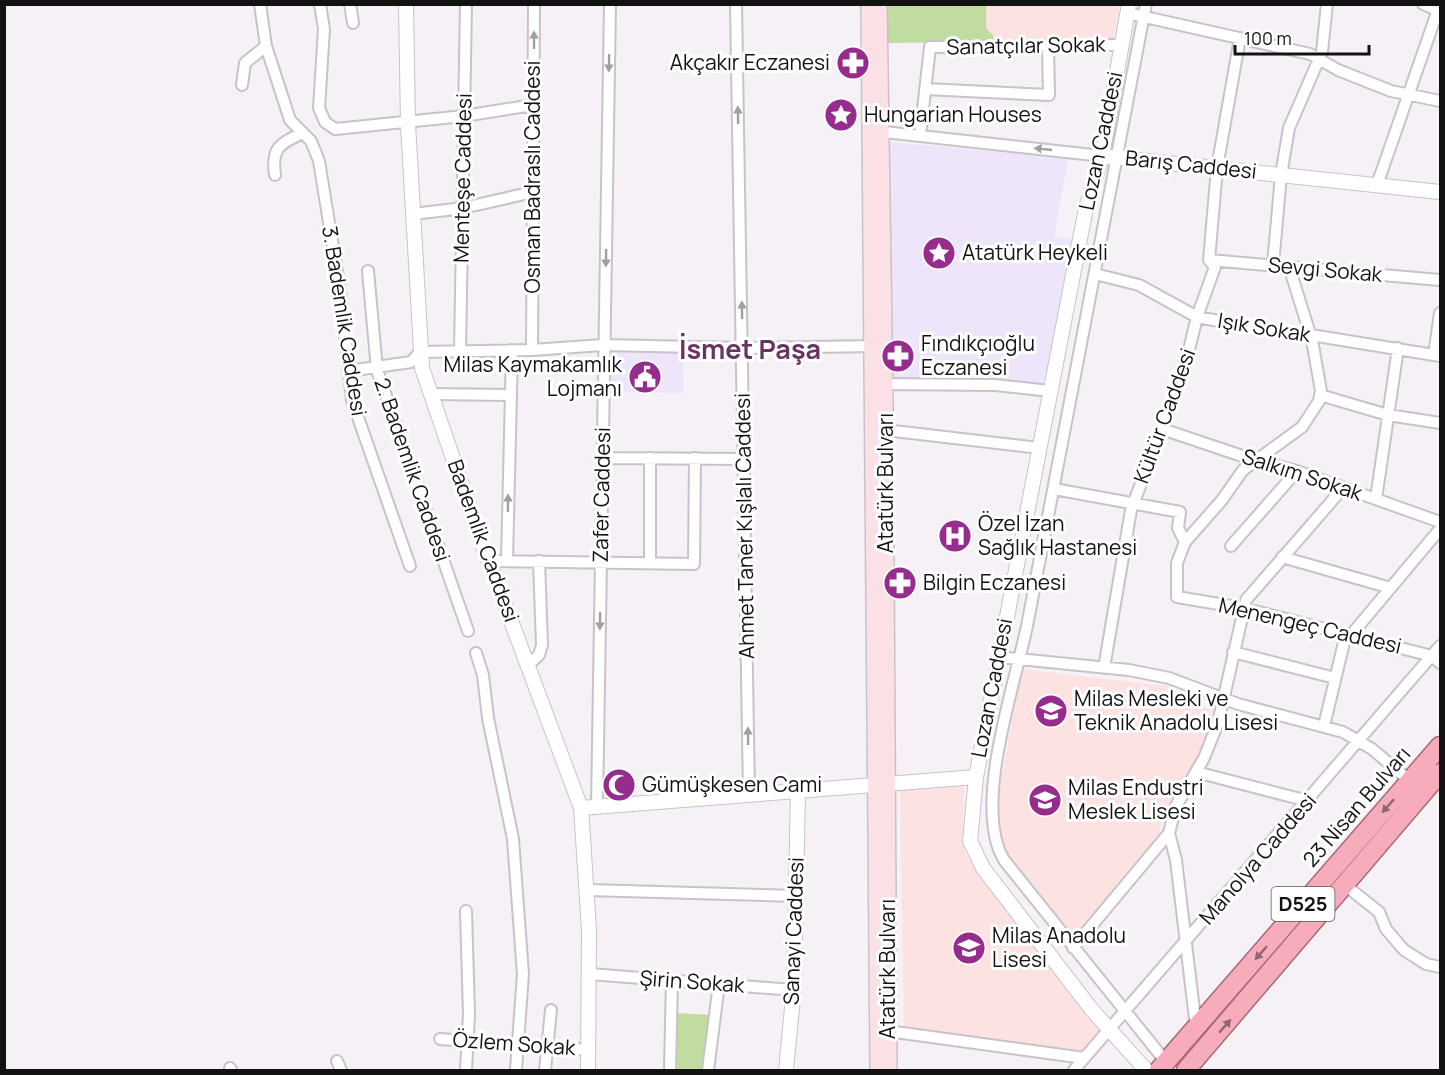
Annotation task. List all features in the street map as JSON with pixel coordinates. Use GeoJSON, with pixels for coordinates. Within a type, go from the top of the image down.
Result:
{"type":"FeatureCollection","features":[{"type":"Feature","properties":{"kind":"highway","name":"23 Nisan Bulvarı"},"geometry":{"type":"LineString","coordinates":[[1163,1066],[1440,746]]}},
{"type":"Feature","properties":{"kind":"highway","name":"D525"},"geometry":{"type":"LineString","coordinates":[[1186,1071],[1440,773]]}},
{"type":"Feature","properties":{"kind":"main road","name":"Atatürk Bulvarı"},"geometry":{"type":"LineString","coordinates":[[869,4],[876,131]]}},
{"type":"Feature","properties":{"kind":"main road","name":"Atatürk Bulvarı"},"geometry":{"type":"LineString","coordinates":[[879,4],[876,131],[883,784],[889,1071]]}},
{"type":"Feature","properties":{"kind":"main road","name":"Atatürk Bulvarı"},"geometry":{"type":"LineString","coordinates":[[878,1071],[883,784],[885,430],[879,384]]}},
{"type":"Feature","properties":{"kind":"street","name":"3. Bademlik Caddesi"},"geometry":{"type":"LineString","coordinates":[[260,4],[266,46],[290,120],[314,145],[319,161],[340,290],[348,371],[357,418],[410,566]]}},
{"type":"Feature","properties":{"kind":"street"},"geometry":{"type":"LineString","coordinates":[[320,4],[324,29],[320,108],[325,122],[331,128],[347,130],[533,105]]}},
{"type":"Feature","properties":{"kind":"street"},"geometry":{"type":"LineString","coordinates":[[350,4],[353,23]]}},
{"type":"Feature","properties":{"kind":"street","name":"Bademlik Caddesi"},"geometry":{"type":"LineString","coordinates":[[406,4],[408,121],[423,375],[581,808],[588,890],[590,974],[588,1071]]}},
{"type":"Feature","properties":{"kind":"street","name":"Menteşe Caddesi"},"geometry":{"type":"LineString","coordinates":[[460,351],[466,4]]}},
{"type":"Feature","properties":{"kind":"street","name":"Osman Badraslı Caddesi"},"geometry":{"type":"LineString","coordinates":[[532,350],[534,4]]}},
{"type":"Feature","properties":{"kind":"street","name":"Zafer Caddesi"},"geometry":{"type":"LineString","coordinates":[[597,807],[610,4]]}},
{"type":"Feature","properties":{"kind":"street","name":"Ahmet Taner Kışlalı Caddesi"},"geometry":{"type":"LineString","coordinates":[[736,4],[749,795]]}},
{"type":"Feature","properties":{"kind":"street"},"geometry":{"type":"LineString","coordinates":[[1146,4],[1054,489],[999,759],[992,806],[993,835],[1004,860],[1124,1011],[1163,1066]]}},
{"type":"Feature","properties":{"kind":"street"},"geometry":{"type":"LineString","coordinates":[[1054,489],[1180,512],[1178,528],[1185,542],[1254,460],[1302,427],[1316,408],[1320,395],[1311,335],[1290,270],[1273,265],[1281,175],[1292,116],[1319,58],[1327,4]]}},
{"type":"Feature","properties":{"kind":"street"},"geometry":{"type":"LineString","coordinates":[[1377,185],[1439,7],[1423,4]]}},
{"type":"Feature","properties":{"kind":"street"},"geometry":{"type":"LineString","coordinates":[[1128,9],[1144,17],[1310,54],[1346,74],[1408,96],[1440,100]]}},
{"type":"Feature","properties":{"kind":"street","name":"Lozan Caddesi"},"geometry":{"type":"LineString","coordinates":[[1128,9],[1101,156],[1086,208],[998,657],[976,777],[970,833],[974,853],[1108,1029],[1146,1071]]}},
{"type":"Feature","properties":{"kind":"street","name":"Kültür Caddesi"},"geometry":{"type":"LineString","coordinates":[[1104,668],[1134,502],[1184,370],[1197,317],[1215,267],[1209,260],[1217,168],[1240,38]]}},
{"type":"Feature","properties":{"kind":"street"},"geometry":{"type":"LineString","coordinates":[[920,136],[925,89],[1049,96],[1048,45]]}},
{"type":"Feature","properties":{"kind":"street","name":"Sanatçılar Sokak"},"geometry":{"type":"LineString","coordinates":[[925,89],[930,47],[1122,45]]}},
{"type":"Feature","properties":{"kind":"street"},"geometry":{"type":"LineString","coordinates":[[242,85],[246,63],[266,46]]}},
{"type":"Feature","properties":{"kind":"street","name":"Barış Caddesi"},"geometry":{"type":"LineString","coordinates":[[876,131],[1440,192]]}},
{"type":"Feature","properties":{"kind":"street"},"geometry":{"type":"LineString","coordinates":[[275,176],[274,156],[277,149],[303,133]]}},
{"type":"Feature","properties":{"kind":"street"},"geometry":{"type":"LineString","coordinates":[[413,214],[462,208],[533,192]]}},
{"type":"Feature","properties":{"kind":"street","name":"Sevgi Sokak"},"geometry":{"type":"LineString","coordinates":[[1209,260],[1440,280]]}},
{"type":"Feature","properties":{"kind":"street","name":"2. Bademlik Caddesi"},"geometry":{"type":"LineString","coordinates":[[368,270],[377,367],[468,631]]}},
{"type":"Feature","properties":{"kind":"street","name":"Işık Sokak"},"geometry":{"type":"LineString","coordinates":[[1095,274],[1139,285],[1197,317],[1296,335],[1311,335],[1437,356]]}},
{"type":"Feature","properties":{"kind":"street"},"geometry":{"type":"LineString","coordinates":[[1437,356],[1440,313]]}},
{"type":"Feature","properties":{"kind":"street"},"geometry":{"type":"LineString","coordinates":[[348,371],[411,362],[420,352],[532,350],[603,345],[742,348],[879,346]]}},
{"type":"Feature","properties":{"kind":"street"},"geometry":{"type":"LineString","coordinates":[[1376,500],[1398,348]]}},
{"type":"Feature","properties":{"kind":"street"},"geometry":{"type":"LineString","coordinates":[[507,561],[512,350]]}},
{"type":"Feature","properties":{"kind":"street"},"geometry":{"type":"LineString","coordinates":[[879,384],[976,385],[1050,391]]}},
{"type":"Feature","properties":{"kind":"street"},"geometry":{"type":"LineString","coordinates":[[430,394],[511,395]]}},
{"type":"Feature","properties":{"kind":"street"},"geometry":{"type":"LineString","coordinates":[[1320,395],[1388,415],[1440,423]]}},
{"type":"Feature","properties":{"kind":"street","name":"Salkım Sokak"},"geometry":{"type":"LineString","coordinates":[[1162,429],[1254,460],[1297,471],[1440,522]]}},
{"type":"Feature","properties":{"kind":"street"},"geometry":{"type":"LineString","coordinates":[[885,430],[1039,448]]}},
{"type":"Feature","properties":{"kind":"street"},"geometry":{"type":"LineString","coordinates":[[603,458],[744,459]]}},
{"type":"Feature","properties":{"kind":"street"},"geometry":{"type":"LineString","coordinates":[[650,458],[650,563]]}},
{"type":"Feature","properties":{"kind":"street"},"geometry":{"type":"LineString","coordinates":[[489,561],[694,564],[695,458]]}},
{"type":"Feature","properties":{"kind":"street"},"geometry":{"type":"LineString","coordinates":[[1231,546],[1297,471]]}},
{"type":"Feature","properties":{"kind":"street"},"geometry":{"type":"LineString","coordinates":[[1073,948],[1169,833],[1176,806],[1214,735],[1243,608],[1252,592],[1343,488]]}},
{"type":"Feature","properties":{"kind":"street"},"geometry":{"type":"LineString","coordinates":[[1324,726],[1348,634],[1391,588],[1440,529]]}},
{"type":"Feature","properties":{"kind":"street","name":"Menengeç Caddesi"},"geometry":{"type":"LineString","coordinates":[[1185,542],[1177,563],[1177,597],[1243,608],[1436,659]]}},
{"type":"Feature","properties":{"kind":"street"},"geometry":{"type":"LineString","coordinates":[[1282,557],[1391,588]]}},
{"type":"Feature","properties":{"kind":"street"},"geometry":{"type":"LineString","coordinates":[[528,664],[539,655],[542,645],[539,561]]}},
{"type":"Feature","properties":{"kind":"street","name":"Manolya Caddesi"},"geometry":{"type":"LineString","coordinates":[[1074,1071],[1360,740],[1436,659],[1440,646]]}},
{"type":"Feature","properties":{"kind":"street"},"geometry":{"type":"LineString","coordinates":[[1233,652],[1335,678]]}},
{"type":"Feature","properties":{"kind":"street"},"geometry":{"type":"LineString","coordinates":[[476,653],[483,675],[488,718],[513,839],[523,966],[516,1071]]}},
{"type":"Feature","properties":{"kind":"street"},"geometry":{"type":"LineString","coordinates":[[998,657],[1104,668],[1169,678],[1223,699],[1324,726],[1360,740],[1410,781]]}},
{"type":"Feature","properties":{"kind":"street"},"geometry":{"type":"LineString","coordinates":[[1196,772],[1308,801]]}},
{"type":"Feature","properties":{"kind":"street"},"geometry":{"type":"LineString","coordinates":[[581,808],[976,777]]}},
{"type":"Feature","properties":{"kind":"street","name":"Sanayi Caddesi"},"geometry":{"type":"LineString","coordinates":[[786,1071],[793,990],[798,791]]}},
{"type":"Feature","properties":{"kind":"street"},"geometry":{"type":"LineString","coordinates":[[1169,833],[1176,860],[1196,1027]]}},
{"type":"Feature","properties":{"kind":"street"},"geometry":{"type":"LineString","coordinates":[[1346,885],[1379,912],[1386,929],[1404,950],[1426,964],[1440,967]]}},
{"type":"Feature","properties":{"kind":"street"},"geometry":{"type":"LineString","coordinates":[[588,890],[796,896]]}},
{"type":"Feature","properties":{"kind":"street"},"geometry":{"type":"LineString","coordinates":[[466,911],[466,1071]]}},
{"type":"Feature","properties":{"kind":"street","name":"Şirin Sokak"},"geometry":{"type":"LineString","coordinates":[[590,974],[793,990]]}},
{"type":"Feature","properties":{"kind":"street"},"geometry":{"type":"LineString","coordinates":[[670,1071],[672,980]]}},
{"type":"Feature","properties":{"kind":"street"},"geometry":{"type":"LineString","coordinates":[[708,1071],[719,984]]}},
{"type":"Feature","properties":{"kind":"street"},"geometry":{"type":"LineString","coordinates":[[545,1071],[551,1010]]}},
{"type":"Feature","properties":{"kind":"street"},"geometry":{"type":"LineString","coordinates":[[888,1031],[1084,1058]]}},
{"type":"Feature","properties":{"kind":"street","name":"Özlem Sokak"},"geometry":{"type":"LineString","coordinates":[[440,1039],[589,1050]]}},
{"type":"Feature","properties":{"kind":"shaded area"},"geometry":{"type":"Polygon","coordinates":[[[986,5],[1120,5],[1113,42],[994,42],[993,35],[986,28],[986,5]]]}},
{"type":"Feature","properties":{"kind":"shaded area"},"geometry":{"type":"Polygon","coordinates":[[[889,142],[1068,158],[1054,237],[1074,239],[1043,386],[985,380],[892,378],[889,142]]]}},
{"type":"Feature","properties":{"kind":"shaded area","name":"Milas Kaymakamlık Lojmanı"},"geometry":{"type":"Polygon","coordinates":[[[607,348],[684,348],[683,393],[607,392],[607,348]]]}},
{"type":"Feature","properties":{"kind":"shaded area"},"geometry":{"type":"Polygon","coordinates":[[[1022,669],[1167,686],[1213,711],[1204,747],[1159,828],[1161,836],[1080,934],[1068,933],[1011,861],[998,838],[997,801],[1022,669]]]}},
{"type":"Feature","properties":{"kind":"shaded area","name":"Milas Anadolu Lisesi"},"geometry":{"type":"Polygon","coordinates":[[[965,783],[962,840],[966,855],[1101,1029],[1083,1050],[1071,1052],[904,1028],[900,788],[965,783]]]}},
{"type":"Feature","properties":{"kind":"green space"},"geometry":{"type":"Polygon","coordinates":[[[888,5],[986,5],[986,28],[993,35],[994,42],[888,43],[888,5]]]}},
{"type":"Feature","properties":{"kind":"green space"},"geometry":{"type":"Polygon","coordinates":[[[676,1013],[710,1015],[703,1070],[675,1070],[676,1013]]]}},
{"type":"Feature","properties":{"kind":"place","name":"Akçakır Eczanesi"},"geometry":{"type":"Point","coordinates":[853,63]}},
{"type":"Feature","properties":{"kind":"place","name":"Hungarian Houses"},"geometry":{"type":"Point","coordinates":[841,115]}},
{"type":"Feature","properties":{"kind":"place","name":"Atatürk Heykeli"},"geometry":{"type":"Point","coordinates":[939,253]}},
{"type":"Feature","properties":{"kind":"place","name":"Fındıkçıoğlu Eczanesi"},"geometry":{"type":"Point","coordinates":[898,356]}},
{"type":"Feature","properties":{"kind":"place","name":"Milas Kaymakamlık Lojmanı"},"geometry":{"type":"Point","coordinates":[645,377]}},
{"type":"Feature","properties":{"kind":"place","name":"Özel İzan Sağlık Hastanesi"},"geometry":{"type":"Point","coordinates":[955,536]}},
{"type":"Feature","properties":{"kind":"place","name":"Bilgin Eczanesi"},"geometry":{"type":"Point","coordinates":[900,583]}},
{"type":"Feature","properties":{"kind":"place","name":"Milas Mesleki ve Teknik Anadolu Lisesi"},"geometry":{"type":"Point","coordinates":[1051,711]}},
{"type":"Feature","properties":{"kind":"place","name":"Gümüşkesen Cami"},"geometry":{"type":"Point","coordinates":[619,785]}},
{"type":"Feature","properties":{"kind":"place","name":"Milas Endustri Meslek Lisesi"},"geometry":{"type":"Point","coordinates":[1045,800]}},
{"type":"Feature","properties":{"kind":"place","name":"Milas Anadolu Lisesi"},"geometry":{"type":"Point","coordinates":[969,948]}},
{"type":"Feature","properties":{"kind":"district","name":"İsmet Paşa"},"geometry":{"type":"Point","coordinates":[750,350]}}]}
